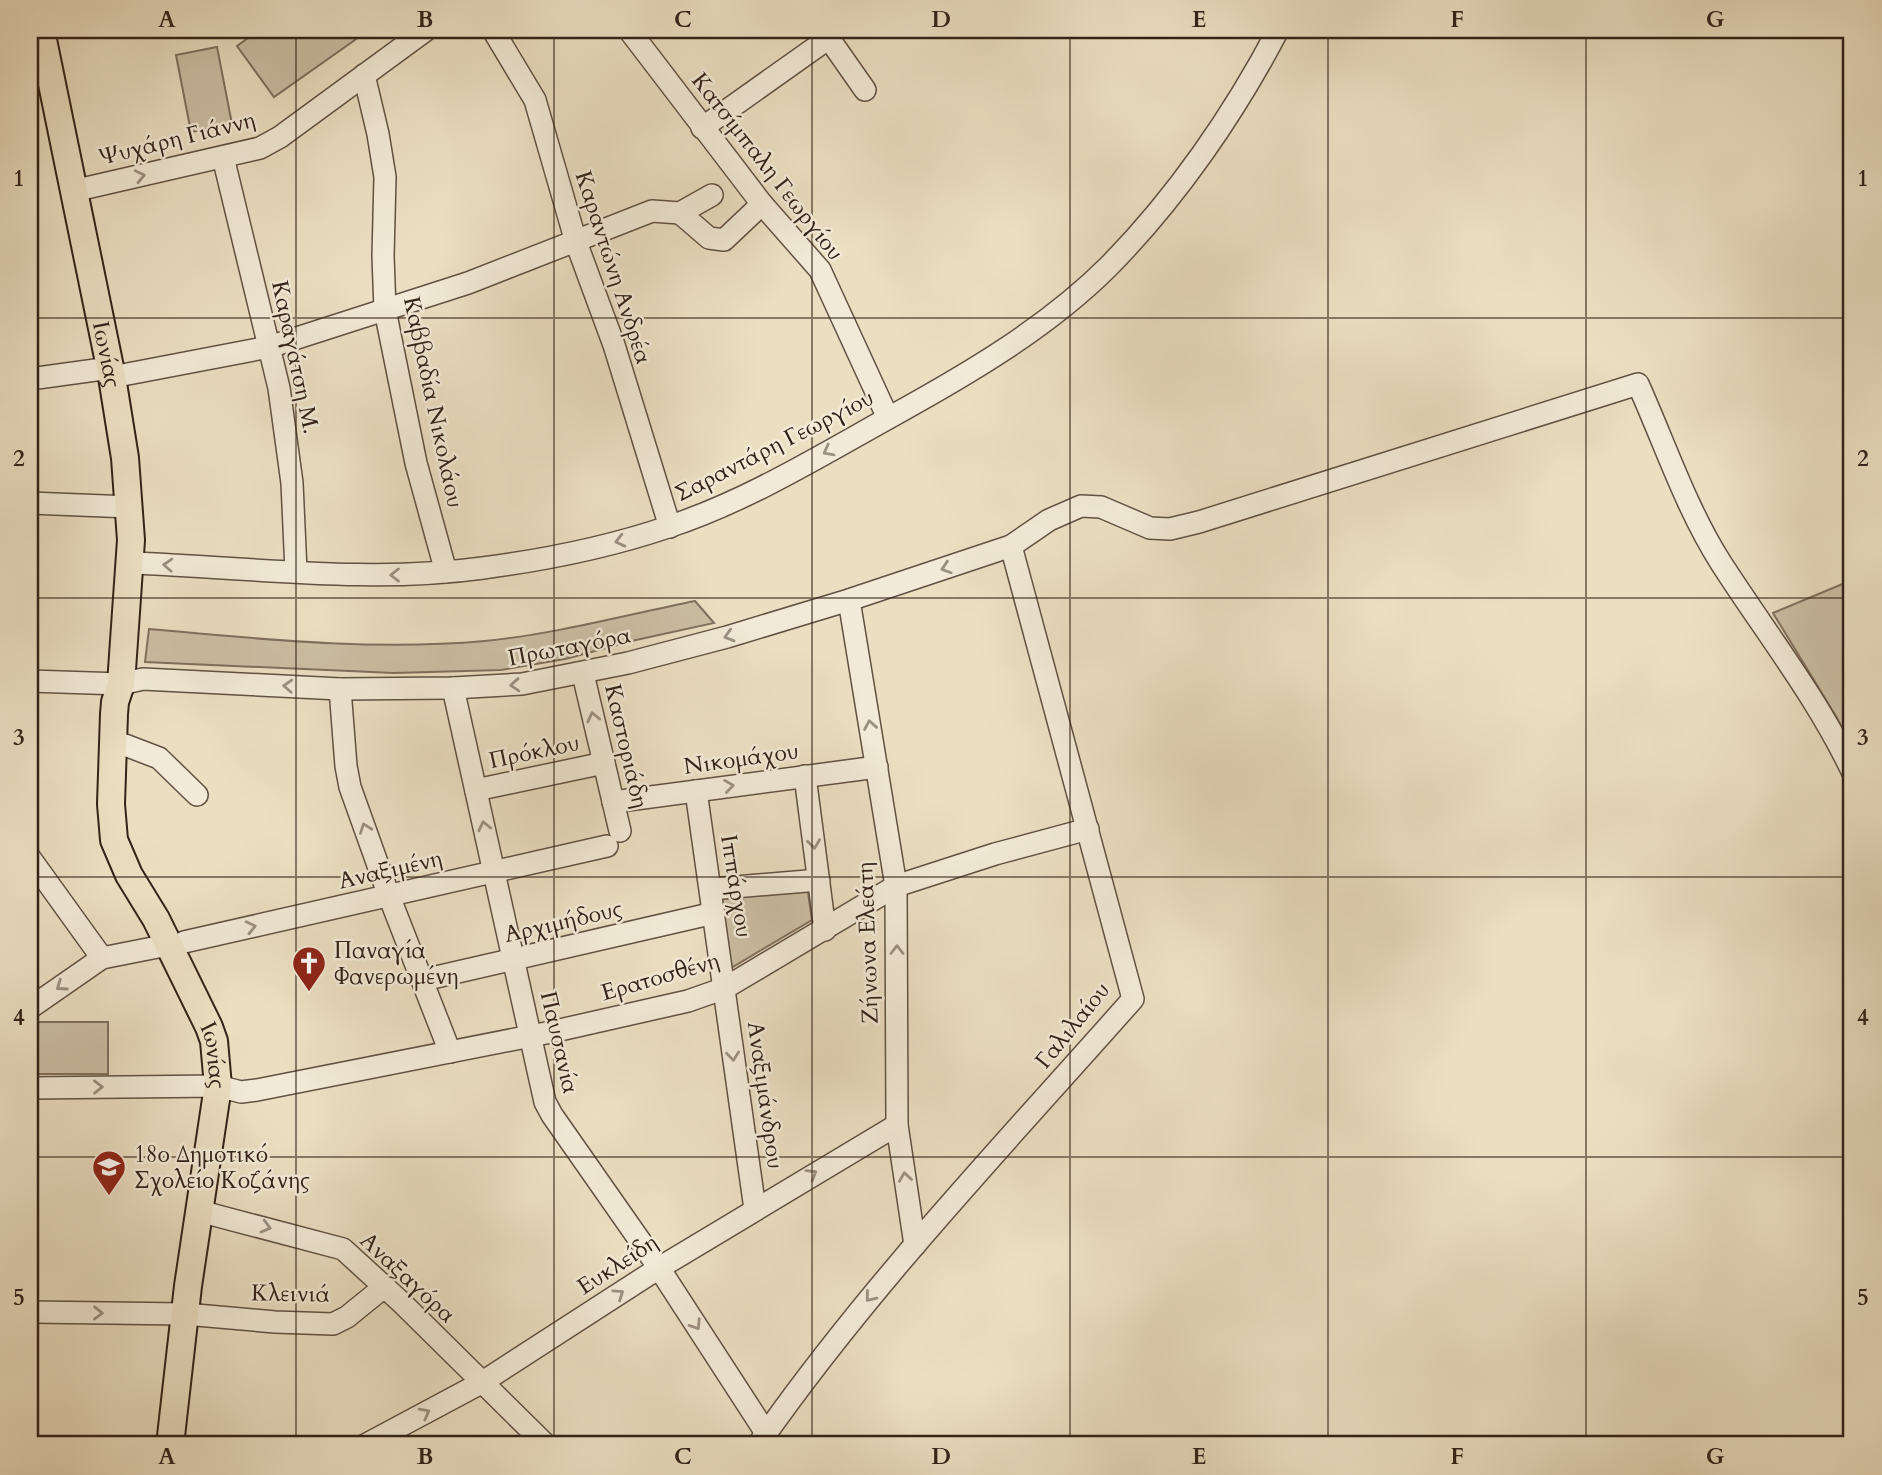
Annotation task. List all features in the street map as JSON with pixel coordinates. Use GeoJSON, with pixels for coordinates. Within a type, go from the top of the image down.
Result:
{"type":"FeatureCollection","features":[{"type":"Feature","properties":{"kind":"main road","name":"Ιωνίας"},"geometry":{"type":"LineString","coordinates":[[41,30],[122,432],[130,508],[130,570],[122,672],[114,714],[111,804],[114,840],[129,875],[156,919],[176,943]]}},
{"type":"Feature","properties":{"kind":"main road","name":"Ιωνίας"},"geometry":{"type":"LineString","coordinates":[[122,672],[126,713],[126,819],[129,836],[176,943],[225,1028],[230,1046],[193,1315],[170,1445]]}},
{"type":"Feature","properties":{"kind":"main road","name":"Ιωνίας"},"geometry":{"type":"LineString","coordinates":[[185,1445],[193,1315]]}},
{"type":"Feature","properties":{"kind":"street","name":"Ψυχάρη Γιάννη"},"geometry":{"type":"LineString","coordinates":[[73,191],[260,148],[280,137],[426,30]]}},
{"type":"Feature","properties":{"kind":"street","name":"Καραντώνη Ανδρέα"},"geometry":{"type":"LineString","coordinates":[[493,30],[535,100],[576,242],[614,345],[670,527]]}},
{"type":"Feature","properties":{"kind":"street","name":"Κατσίμπαλη Γεωργίου"},"geometry":{"type":"LineString","coordinates":[[629,30],[762,204],[820,270],[888,418]]}},
{"type":"Feature","properties":{"kind":"street","name":"Σαραντάρη Γεωργίου"},"geometry":{"type":"LineString","coordinates":[[130,570],[407,575],[483,568],[570,552],[670,527],[750,492],[969,371],[1051,315],[1108,267],[1148,222],[1225,120],[1259,67],[1278,30]]}},
{"type":"Feature","properties":{"kind":"street"},"geometry":{"type":"LineString","coordinates":[[702,128],[826,34],[866,90]]}},
{"type":"Feature","properties":{"kind":"street","name":"Καββαδία Νικολάου"},"geometry":{"type":"LineString","coordinates":[[364,75],[385,177],[385,310],[416,463],[446,572]]}},
{"type":"Feature","properties":{"kind":"street","name":"Καραγάτση Μ."},"geometry":{"type":"LineString","coordinates":[[223,157],[269,347],[288,443],[296,571]]}},
{"type":"Feature","properties":{"kind":"street"},"geometry":{"type":"LineString","coordinates":[[30,379],[111,373],[269,347],[468,283],[652,211],[680,213],[712,195]]}},
{"type":"Feature","properties":{"kind":"street"},"geometry":{"type":"LineString","coordinates":[[680,213],[709,238],[724,240],[762,204]]}},
{"type":"Feature","properties":{"kind":"street","name":"Πρωταγόρα"},"geometry":{"type":"LineString","coordinates":[[30,681],[122,672],[143,678],[340,689],[453,688],[522,684],[583,674],[727,637],[1011,546],[1049,520],[1081,506],[1091,505],[1111,511],[1150,528],[1170,529],[1638,384],[1692,512],[1721,562],[1804,684],[1835,735],[1852,771]]}},
{"type":"Feature","properties":{"kind":"street"},"geometry":{"type":"LineString","coordinates":[[30,503],[130,508]]}},
{"type":"Feature","properties":{"kind":"street","name":"Γαλιλαίου"},"geometry":{"type":"LineString","coordinates":[[762,1439],[823,1356],[915,1245],[1133,999],[1011,546]]}},
{"type":"Feature","properties":{"kind":"street","name":"Ζήνωνα Ελεάτη"},"geometry":{"type":"LineString","coordinates":[[849,600],[896,886],[897,1125],[915,1245]]}},
{"type":"Feature","properties":{"kind":"street","name":"Καστοριάδη"},"geometry":{"type":"LineString","coordinates":[[583,674],[613,802],[614,838]]}},
{"type":"Feature","properties":{"kind":"street","name":"Παυσανία"},"geometry":{"type":"LineString","coordinates":[[453,688],[540,1086],[552,1115],[659,1268],[762,1439]]}},
{"type":"Feature","properties":{"kind":"street"},"geometry":{"type":"LineString","coordinates":[[340,689],[350,787],[450,1052]]}},
{"type":"Feature","properties":{"kind":"street"},"geometry":{"type":"LineString","coordinates":[[125,744],[159,758],[197,794]]}},
{"type":"Feature","properties":{"kind":"street","name":"Πρόκλου"},"geometry":{"type":"LineString","coordinates":[[476,790],[604,763]]}},
{"type":"Feature","properties":{"kind":"street","name":"Νικομάχου"},"geometry":{"type":"LineString","coordinates":[[613,802],[877,766]]}},
{"type":"Feature","properties":{"kind":"street"},"geometry":{"type":"LineString","coordinates":[[805,776],[825,930]]}},
{"type":"Feature","properties":{"kind":"street","name":"Ιππάρχου"},"geometry":{"type":"LineString","coordinates":[[696,791],[725,988]]}},
{"type":"Feature","properties":{"kind":"street","name":"Ερατοσθένη"},"geometry":{"type":"LineString","coordinates":[[30,1088],[226,1088],[241,1092],[257,1090],[688,1001],[725,988],[896,886],[995,854],[1088,829]]}},
{"type":"Feature","properties":{"kind":"street","name":"Αναξιμένη"},"geometry":{"type":"LineString","coordinates":[[102,958],[494,872],[614,838]]}},
{"type":"Feature","properties":{"kind":"street"},"geometry":{"type":"LineString","coordinates":[[30,858],[102,958],[30,1008]]}},
{"type":"Feature","properties":{"kind":"street"},"geometry":{"type":"LineString","coordinates":[[711,889],[818,880]]}},
{"type":"Feature","properties":{"kind":"street","name":"Αρχιμήδους"},"geometry":{"type":"LineString","coordinates":[[423,980],[714,913]]}},
{"type":"Feature","properties":{"kind":"street","name":"Αναξιμάνδρου"},"geometry":{"type":"LineString","coordinates":[[725,988],[737,1093],[755,1209]]}},
{"type":"Feature","properties":{"kind":"street","name":"Ευκλείδη"},"geometry":{"type":"LineString","coordinates":[[365,1445],[481,1382],[659,1268],[897,1125]]}},
{"type":"Feature","properties":{"kind":"street","name":"Αναξαγόρα"},"geometry":{"type":"LineString","coordinates":[[208,1213],[342,1249],[546,1445]]}},
{"type":"Feature","properties":{"kind":"street","name":"Κλεινιά"},"geometry":{"type":"LineString","coordinates":[[30,1312],[193,1315],[333,1324],[347,1317],[384,1287]]}},
{"type":"Feature","properties":{"kind":"shaded area"},"geometry":{"type":"Polygon","coordinates":[[[259,30],[369,30],[274,97],[237,46],[259,30]]]}},
{"type":"Feature","properties":{"kind":"shaded area"},"geometry":{"type":"Polygon","coordinates":[[[217,47],[232,124],[191,132],[176,55],[217,47]]]}},
{"type":"Feature","properties":{"kind":"shaded area"},"geometry":{"type":"Polygon","coordinates":[[[1852,580],[1852,748],[1837,718],[1773,613],[1852,580]]]}},
{"type":"Feature","properties":{"kind":"shaded area"},"geometry":{"type":"Polygon","coordinates":[[[695,601],[714,623],[565,659],[501,670],[394,673],[145,662],[149,629],[317,642],[443,644],[538,634],[695,601]]]}},
{"type":"Feature","properties":{"kind":"shaded area"},"geometry":{"type":"Polygon","coordinates":[[[807,885],[812,920],[731,968],[721,893],[807,885]]]}},
{"type":"Feature","properties":{"kind":"shaded area"},"geometry":{"type":"Polygon","coordinates":[[[30,1022],[108,1022],[108,1074],[30,1074],[30,1022]]]}},
{"type":"Feature","properties":{"kind":"place","name":"Παναγία Φανερωμένη"},"geometry":{"type":"Point","coordinates":[309,993]}},
{"type":"Feature","properties":{"kind":"place","name":"18ο Δημοτικό Σχολείο Κοζάνης"},"geometry":{"type":"Point","coordinates":[109,1197]}}]}
